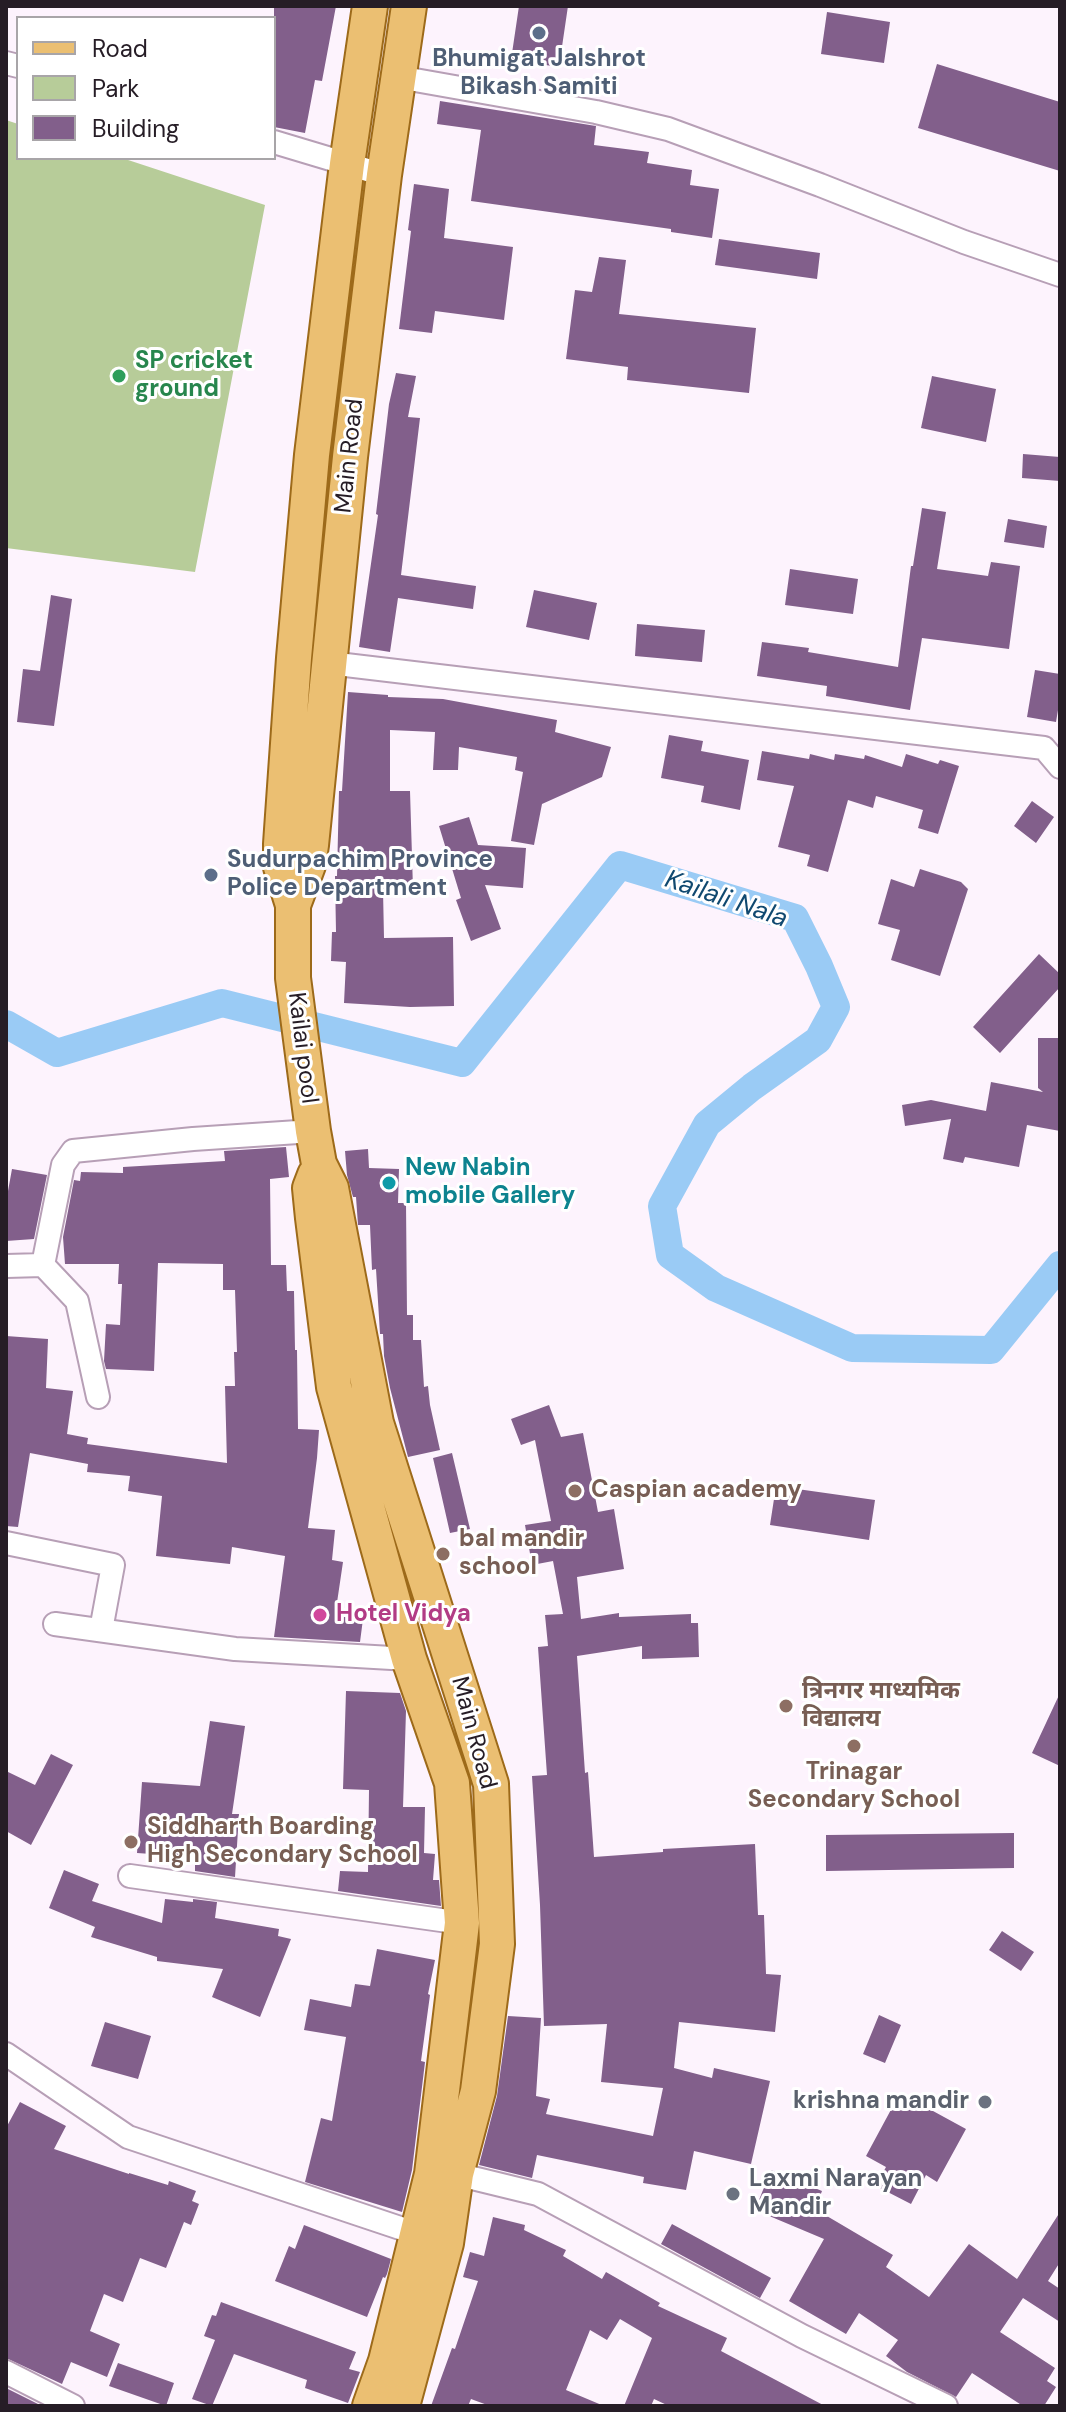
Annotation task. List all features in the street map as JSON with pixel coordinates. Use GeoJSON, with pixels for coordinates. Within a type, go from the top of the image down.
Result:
{"type":"FeatureCollection","features":[{"type":"Feature","properties":{"kind":"main road","name":"Main Road"},"geometry":{"type":"LineString","coordinates":[[293,978],[293,905],[281,867],[284,797],[312,455],[347,164],[370,6]]}},
{"type":"Feature","properties":{"kind":"main road","name":"Main Road"},"geometry":{"type":"LineString","coordinates":[[293,905],[309,855],[350,457],[384,175],[409,6]]}},
{"type":"Feature","properties":{"kind":"main road","name":"Kailai pool"},"geometry":{"type":"LineString","coordinates":[[293,978],[315,1138]]}},
{"type":"Feature","properties":{"kind":"main road","name":"Main Road"},"geometry":{"type":"LineString","coordinates":[[315,1138],[310,1188],[334,1387],[409,1659],[452,1783],[462,1923],[444,2174],[446,2243],[402,2406]]}},
{"type":"Feature","properties":{"kind":"main road","name":"Main Road"},"geometry":{"type":"LineString","coordinates":[[315,1138],[331,1188],[376,1423],[491,1784],[497,1944],[478,2091],[418,2234],[386,2361],[370,2406]]}},
{"type":"Feature","properties":{"kind":"street"},"geometry":{"type":"LineString","coordinates":[[398,77],[596,112],[668,129],[964,242],[1060,275]]}},
{"type":"Feature","properties":{"kind":"street"},"geometry":{"type":"LineString","coordinates":[[276,143],[384,175]]}},
{"type":"Feature","properties":{"kind":"street"},"geometry":{"type":"LineString","coordinates":[[329,663],[1044,748],[1060,767]]}},
{"type":"Feature","properties":{"kind":"street"},"geometry":{"type":"LineString","coordinates":[[43,1265],[63,1165],[73,1151],[193,1139],[315,1138]]}},
{"type":"Feature","properties":{"kind":"street"},"geometry":{"type":"LineString","coordinates":[[6,1266],[43,1265],[77,1301],[98,1397]]}},
{"type":"Feature","properties":{"kind":"street"},"geometry":{"type":"LineString","coordinates":[[6,1543],[113,1565],[101,1630]]}},
{"type":"Feature","properties":{"kind":"street"},"geometry":{"type":"LineString","coordinates":[[55,1624],[235,1649],[409,1659]]}},
{"type":"Feature","properties":{"kind":"street"},"geometry":{"type":"LineString","coordinates":[[130,1876],[462,1923]]}},
{"type":"Feature","properties":{"kind":"street"},"geometry":{"type":"LineString","coordinates":[[6,2054],[128,2137],[418,2234]]}},
{"type":"Feature","properties":{"kind":"street"},"geometry":{"type":"LineString","coordinates":[[444,2174],[538,2194],[802,2336],[946,2406]]}},
{"type":"Feature","properties":{"kind":"street"},"geometry":{"type":"LineString","coordinates":[[6,2372],[73,2406]]}},
{"type":"Feature","properties":{"kind":"green space","name":"SP cricket ground"},"geometry":{"type":"Polygon","coordinates":[[[6,120],[16,123],[16,160],[128,160],[265,205],[195,572],[6,548],[6,120]]]}},
{"type":"Feature","properties":{"kind":"building"},"geometry":{"type":"Polygon","coordinates":[[[274,6],[336,6],[322,81],[315,80],[305,133],[276,127],[274,6]]]}},
{"type":"Feature","properties":{"kind":"building","name":"Bhumigat Jalshrot Bikash Samiti"},"geometry":{"type":"Polygon","coordinates":[[[519,6],[568,6],[559,67],[511,60],[519,6]]]}},
{"type":"Feature","properties":{"kind":"building"},"geometry":{"type":"Polygon","coordinates":[[[827,12],[890,22],[884,63],[821,54],[827,12]]]}},
{"type":"Feature","properties":{"kind":"building"},"geometry":{"type":"Polygon","coordinates":[[[937,64],[1060,102],[1060,171],[918,128],[937,64]]]}},
{"type":"Feature","properties":{"kind":"building"},"geometry":{"type":"Polygon","coordinates":[[[440,101],[596,126],[594,145],[649,152],[647,163],[692,170],[690,185],[719,189],[712,238],[671,232],[671,229],[471,201],[481,130],[437,124],[440,101]]]}},
{"type":"Feature","properties":{"kind":"building"},"geometry":{"type":"Polygon","coordinates":[[[414,184],[449,189],[444,238],[513,247],[504,320],[435,311],[432,333],[399,329],[414,184]]]}},
{"type":"Feature","properties":{"kind":"building"},"geometry":{"type":"Polygon","coordinates":[[[719,239],[820,253],[817,279],[715,265],[719,239]]]}},
{"type":"Feature","properties":{"kind":"building"},"geometry":{"type":"Polygon","coordinates":[[[599,257],[626,260],[619,314],[756,328],[749,393],[627,380],[628,367],[566,359],[575,290],[592,292],[599,257]]]}},
{"type":"Feature","properties":{"kind":"building"},"geometry":{"type":"Polygon","coordinates":[[[396,373],[416,376],[408,417],[420,418],[401,575],[476,586],[473,609],[398,598],[390,652],[359,647],[378,515],[389,404],[396,373]]]}},
{"type":"Feature","properties":{"kind":"building"},"geometry":{"type":"Polygon","coordinates":[[[932,376],[996,389],[986,442],[921,428],[932,376]]]}},
{"type":"Feature","properties":{"kind":"building"},"geometry":{"type":"Polygon","coordinates":[[[1023,454],[1060,457],[1060,481],[1022,478],[1023,454]]]}},
{"type":"Feature","properties":{"kind":"building"},"geometry":{"type":"Polygon","coordinates":[[[922,508],[946,512],[937,569],[988,576],[991,562],[1020,566],[1009,649],[922,638],[910,710],[826,696],[827,686],[757,676],[762,642],[809,648],[808,652],[898,667],[922,508]]]}},
{"type":"Feature","properties":{"kind":"building"},"geometry":{"type":"Polygon","coordinates":[[[1008,519],[1047,526],[1044,548],[1004,542],[1008,519]]]}},
{"type":"Feature","properties":{"kind":"building"},"geometry":{"type":"Polygon","coordinates":[[[790,569],[858,579],[853,614],[785,605],[790,569]]]}},
{"type":"Feature","properties":{"kind":"building"},"geometry":{"type":"Polygon","coordinates":[[[534,590],[597,603],[589,640],[526,627],[534,590]]]}},
{"type":"Feature","properties":{"kind":"building"},"geometry":{"type":"Polygon","coordinates":[[[51,595],[72,599],[54,726],[17,722],[23,669],[40,671],[51,595]]]}},
{"type":"Feature","properties":{"kind":"building"},"geometry":{"type":"Polygon","coordinates":[[[637,624],[705,630],[702,662],[635,656],[637,624]]]}},
{"type":"Feature","properties":{"kind":"building"},"geometry":{"type":"Polygon","coordinates":[[[1035,670],[1060,674],[1056,722],[1027,717],[1035,670]]]}},
{"type":"Feature","properties":{"kind":"building"},"geometry":{"type":"Polygon","coordinates":[[[348,692],[443,699],[557,720],[555,732],[611,747],[602,777],[542,804],[534,845],[511,841],[523,772],[515,770],[517,757],[459,747],[458,770],[433,770],[435,732],[390,730],[390,791],[410,791],[413,889],[383,890],[384,938],[453,937],[454,1006],[344,1003],[346,962],[331,961],[332,932],[336,932],[339,791],[342,791],[348,692]]]}},
{"type":"Feature","properties":{"kind":"building"},"geometry":{"type":"Polygon","coordinates":[[[669,735],[703,741],[701,751],[749,760],[740,810],[701,802],[704,786],[661,778],[669,735]]]}},
{"type":"Feature","properties":{"kind":"building"},"geometry":{"type":"Polygon","coordinates":[[[762,751],[809,759],[810,754],[834,760],[835,754],[864,759],[865,755],[902,767],[906,754],[938,764],[940,760],[959,766],[938,834],[918,828],[923,810],[876,796],[873,808],[848,800],[828,872],[807,866],[810,855],[778,847],[794,786],[757,780],[762,751]]]}},
{"type":"Feature","properties":{"kind":"building"},"geometry":{"type":"Polygon","coordinates":[[[1032,801],[1054,817],[1036,843],[1014,826],[1032,801]]]}},
{"type":"Feature","properties":{"kind":"building"},"geometry":{"type":"Polygon","coordinates":[[[469,817],[478,845],[526,848],[523,888],[485,885],[501,929],[471,941],[456,900],[461,898],[439,826],[469,817]]]}},
{"type":"Feature","properties":{"kind":"building"},"geometry":{"type":"Polygon","coordinates":[[[920,869],[961,882],[968,889],[940,976],[891,960],[900,930],[878,924],[891,879],[914,887],[920,869]]]}},
{"type":"Feature","properties":{"kind":"building"},"geometry":{"type":"Polygon","coordinates":[[[1039,954],[1060,974],[1060,987],[1000,1053],[973,1027],[1039,954]]]}},
{"type":"Feature","properties":{"kind":"building"},"geometry":{"type":"Polygon","coordinates":[[[1038,1038],[1060,1038],[1060,1131],[1027,1125],[1019,1167],[965,1157],[963,1163],[943,1159],[951,1119],[905,1126],[902,1105],[931,1100],[986,1111],[991,1082],[1043,1092],[1038,1088],[1038,1038]]]}},
{"type":"Feature","properties":{"kind":"building"},"geometry":{"type":"Polygon","coordinates":[[[286,1147],[289,1177],[270,1179],[271,1265],[286,1265],[287,1291],[294,1291],[298,1429],[319,1430],[308,1528],[335,1530],[332,1560],[343,1562],[335,1616],[363,1619],[360,1642],[274,1637],[285,1556],[232,1547],[230,1564],[156,1556],[162,1496],[128,1491],[130,1476],[87,1472],[88,1464],[30,1453],[18,1527],[6,1526],[6,1336],[48,1339],[46,1388],[73,1391],[67,1434],[88,1438],[87,1444],[227,1463],[225,1386],[235,1386],[234,1352],[237,1352],[235,1290],[223,1290],[223,1264],[158,1263],[154,1371],[106,1369],[106,1324],[120,1325],[122,1284],[118,1284],[119,1264],[65,1264],[63,1237],[74,1180],[80,1181],[81,1172],[123,1173],[123,1167],[225,1161],[224,1151],[286,1147]]]}},
{"type":"Feature","properties":{"kind":"building"},"geometry":{"type":"Polygon","coordinates":[[[368,1149],[369,1168],[399,1169],[398,1203],[406,1203],[407,1315],[413,1315],[413,1340],[421,1340],[424,1387],[428,1386],[440,1450],[408,1457],[390,1388],[383,1334],[380,1334],[370,1225],[358,1225],[356,1197],[353,1197],[347,1175],[345,1151],[368,1149]]]}},
{"type":"Feature","properties":{"kind":"building"},"geometry":{"type":"Polygon","coordinates":[[[12,1169],[47,1175],[34,1239],[6,1241],[6,1202],[12,1169]]]}},
{"type":"Feature","properties":{"kind":"building"},"geometry":{"type":"Polygon","coordinates":[[[549,1405],[561,1437],[583,1433],[598,1512],[614,1509],[624,1569],[577,1577],[581,1619],[619,1613],[619,1617],[691,1614],[691,1623],[698,1623],[699,1657],[642,1659],[642,1646],[577,1656],[594,1857],[663,1852],[663,1849],[755,1844],[758,1915],[764,1915],[766,1974],[781,1975],[775,2032],[679,2022],[674,2068],[712,2078],[714,2068],[770,2081],[751,2164],[694,2151],[686,2190],[643,2183],[644,2177],[537,2155],[532,2178],[479,2165],[497,2096],[508,2016],[541,2018],[536,2096],[550,2099],[546,2114],[653,2136],[663,2088],[601,2082],[607,2024],[544,2026],[532,1776],[547,1775],[538,1647],[548,1646],[545,1615],[563,1614],[553,1561],[532,1565],[525,1525],[551,1521],[535,1440],[521,1445],[511,1419],[549,1405]]]}},
{"type":"Feature","properties":{"kind":"building"},"geometry":{"type":"Polygon","coordinates":[[[452,1453],[470,1529],[450,1533],[433,1458],[452,1453]]]}},
{"type":"Feature","properties":{"kind":"building"},"geometry":{"type":"Polygon","coordinates":[[[776,1486],[875,1500],[869,1540],[770,1525],[776,1486]]]}},
{"type":"Feature","properties":{"kind":"building"},"geometry":{"type":"Polygon","coordinates":[[[346,1691],[400,1693],[406,1711],[403,1807],[425,1807],[424,1853],[435,1854],[433,1880],[439,1880],[441,1906],[338,1891],[340,1871],[368,1872],[369,1790],[343,1789],[346,1691]]]}},
{"type":"Feature","properties":{"kind":"building"},"geometry":{"type":"Polygon","coordinates":[[[1060,1693],[1060,1766],[1032,1753],[1060,1693]]]}},
{"type":"Feature","properties":{"kind":"building"},"geometry":{"type":"Polygon","coordinates":[[[210,1721],[245,1726],[232,1814],[239,1814],[235,1877],[195,1871],[195,1857],[137,1853],[142,1782],[200,1786],[210,1721]]]}},
{"type":"Feature","properties":{"kind":"building"},"geometry":{"type":"Polygon","coordinates":[[[51,1754],[73,1765],[31,1845],[6,1831],[6,1771],[35,1785],[51,1754]]]}},
{"type":"Feature","properties":{"kind":"building"},"geometry":{"type":"Polygon","coordinates":[[[1014,1833],[1014,1868],[826,1871],[826,1835],[1014,1833]]]}},
{"type":"Feature","properties":{"kind":"building"},"geometry":{"type":"Polygon","coordinates":[[[64,1870],[99,1884],[92,1901],[162,1923],[165,1899],[193,1902],[193,1899],[217,1902],[215,1918],[279,1929],[278,1936],[291,1939],[260,2017],[212,1997],[223,1969],[157,1961],[157,1957],[91,1937],[95,1927],[49,1908],[64,1870]]]}},
{"type":"Feature","properties":{"kind":"building"},"geometry":{"type":"Polygon","coordinates":[[[1002,1931],[1034,1952],[1021,1971],[989,1950],[1002,1931]]]}},
{"type":"Feature","properties":{"kind":"building"},"geometry":{"type":"Polygon","coordinates":[[[377,1949],[435,1960],[428,1994],[421,2061],[425,2062],[412,2170],[402,2212],[305,2182],[321,2118],[332,2121],[346,2037],[304,2030],[310,1999],[351,2007],[355,1984],[370,1986],[377,1949]]]}},
{"type":"Feature","properties":{"kind":"building"},"geometry":{"type":"Polygon","coordinates":[[[879,2015],[901,2025],[885,2063],[863,2054],[879,2015]]]}},
{"type":"Feature","properties":{"kind":"building"},"geometry":{"type":"Polygon","coordinates":[[[105,2022],[151,2036],[138,2079],[91,2066],[105,2022]]]}},
{"type":"Feature","properties":{"kind":"building"},"geometry":{"type":"Polygon","coordinates":[[[900,2093],[966,2129],[937,2182],[926,2175],[911,2204],[876,2186],[886,2167],[866,2156],[900,2093]]]}},
{"type":"Feature","properties":{"kind":"building"},"geometry":{"type":"Polygon","coordinates":[[[20,2102],[66,2126],[54,2149],[129,2174],[168,2185],[169,2181],[196,2191],[192,2201],[199,2204],[191,2225],[184,2222],[166,2268],[140,2258],[123,2302],[104,2294],[90,2331],[120,2344],[107,2377],[71,2362],[62,2384],[6,2358],[6,2128],[20,2102]]]}},
{"type":"Feature","properties":{"kind":"building"},"geometry":{"type":"Polygon","coordinates":[[[771,2170],[822,2191],[815,2209],[893,2255],[886,2267],[929,2297],[969,2244],[1017,2279],[1060,2212],[1060,2262],[1048,2281],[1060,2289],[1060,2322],[1023,2298],[1000,2332],[1055,2368],[1047,2381],[1056,2387],[1044,2406],[1023,2406],[972,2373],[956,2397],[907,2372],[886,2356],[898,2340],[859,2313],[846,2334],[789,2301],[824,2239],[755,2210],[771,2170]]]}},
{"type":"Feature","properties":{"kind":"building"},"geometry":{"type":"Polygon","coordinates":[[[493,2217],[525,2225],[524,2230],[566,2250],[563,2256],[602,2279],[606,2272],[660,2303],[658,2306],[727,2338],[721,2351],[825,2406],[669,2406],[654,2399],[651,2406],[624,2406],[652,2338],[620,2319],[607,2340],[590,2330],[566,2390],[604,2406],[490,2406],[471,2399],[468,2406],[431,2406],[452,2348],[455,2349],[478,2281],[463,2277],[470,2252],[484,2256],[493,2217]]]}},
{"type":"Feature","properties":{"kind":"building"},"geometry":{"type":"Polygon","coordinates":[[[672,2224],[771,2278],[760,2298],[661,2244],[672,2224]]]}},
{"type":"Feature","properties":{"kind":"building"},"geometry":{"type":"Polygon","coordinates":[[[304,2225],[391,2259],[367,2317],[275,2281],[289,2246],[295,2249],[304,2225]]]}},
{"type":"Feature","properties":{"kind":"building"},"geometry":{"type":"Polygon","coordinates":[[[221,2302],[356,2352],[349,2369],[360,2372],[348,2403],[305,2388],[307,2380],[234,2354],[212,2406],[192,2399],[215,2340],[204,2336],[221,2302]]]}},
{"type":"Feature","properties":{"kind":"building"},"geometry":{"type":"Polygon","coordinates":[[[118,2363],[174,2383],[166,2406],[109,2386],[118,2363]]]}},
{"type":"Feature","properties":{"kind":"building"},"geometry":{"type":"Polygon","coordinates":[[[6,2388],[42,2406],[6,2406],[6,2388]]]}},
{"type":"Feature","properties":{"kind":"waterway","name":"Kailali Nala"},"geometry":{"type":"LineString","coordinates":[[6,1024],[57,1053],[222,1003],[462,1063],[620,865],[795,918],[836,1007],[818,1040],[707,1124],[662,1206],[670,1255],[716,1288],[852,1348],[991,1350],[1060,1265]]}},
{"type":"Feature","properties":{"kind":"place","name":"Bhumigat Jalshrot Bikash Samiti"},"geometry":{"type":"Point","coordinates":[539,33]}},
{"type":"Feature","properties":{"kind":"place","name":"SP cricket ground"},"geometry":{"type":"Point","coordinates":[119,376]}},
{"type":"Feature","properties":{"kind":"place","name":"Sudurpachim Province Police Department"},"geometry":{"type":"Point","coordinates":[211,875]}},
{"type":"Feature","properties":{"kind":"place","name":"New Nabin mobile Gallery"},"geometry":{"type":"Point","coordinates":[389,1183]}},
{"type":"Feature","properties":{"kind":"place","name":"Caspian academy"},"geometry":{"type":"Point","coordinates":[575,1491]}},
{"type":"Feature","properties":{"kind":"place","name":"bal mandir school"},"geometry":{"type":"Point","coordinates":[443,1554]}},
{"type":"Feature","properties":{"kind":"place","name":"Hotel Vidya"},"geometry":{"type":"Point","coordinates":[320,1615]}},
{"type":"Feature","properties":{"kind":"place","name":"त्रिनगर माध्यमिक विद्यालय"},"geometry":{"type":"Point","coordinates":[786,1706]}},
{"type":"Feature","properties":{"kind":"place","name":"Trinagar Secondary School"},"geometry":{"type":"Point","coordinates":[854,1746]}},
{"type":"Feature","properties":{"kind":"place","name":"Siddharth Boarding High Secondary School"},"geometry":{"type":"Point","coordinates":[131,1842]}},
{"type":"Feature","properties":{"kind":"place","name":"krishna mandir"},"geometry":{"type":"Point","coordinates":[985,2102]}},
{"type":"Feature","properties":{"kind":"place","name":"Laxmi Narayan Mandir"},"geometry":{"type":"Point","coordinates":[733,2194]}}]}
